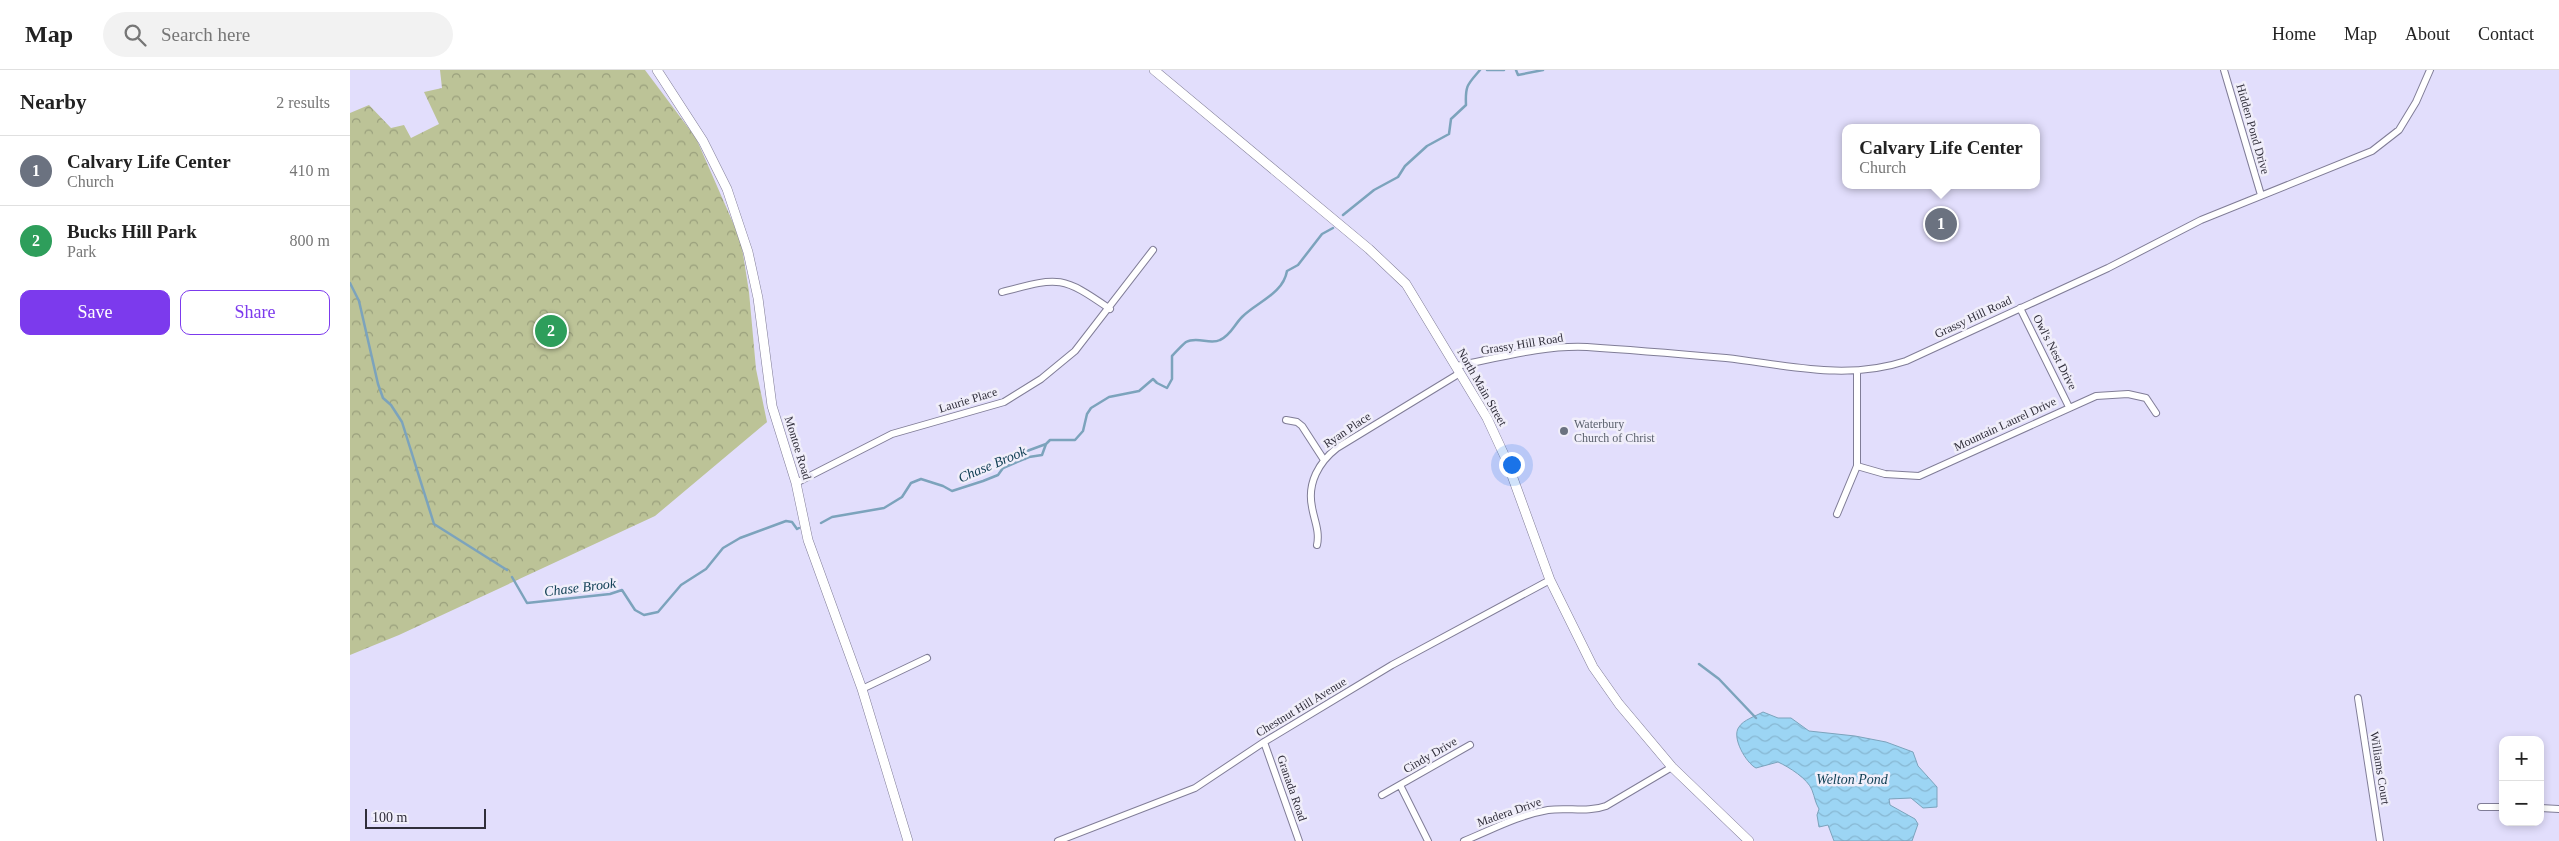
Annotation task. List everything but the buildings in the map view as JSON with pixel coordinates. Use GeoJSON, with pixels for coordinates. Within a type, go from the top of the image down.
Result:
{"type":"FeatureCollection","features":[{"type":"Feature","properties":{"kind":"main road","name":"Montoe Road"},"geometry":{"type":"LineString","coordinates":[[657,70],[703,141],[727,189],[748,252],[758,298],[772,406],[796,483],[808,540],[862,689],[908,841]]}},
{"type":"Feature","properties":{"kind":"main road","name":"North Main Street"},"geometry":{"type":"LineString","coordinates":[[1154,70],[1369,249],[1406,284],[1487,418],[1506,458],[1550,580],[1593,667],[1619,704],[1672,767],[1694,786],[1749,841]]}},
{"type":"Feature","properties":{"kind":"street","name":"Hidden Pond Drive"},"geometry":{"type":"LineString","coordinates":[[2224,70],[2261,195]]}},
{"type":"Feature","properties":{"kind":"street","name":"Grassy Hill Road"},"geometry":{"type":"LineString","coordinates":[[1458,370],[1538,351],[1585,347],[1726,358],[1827,371],[1857,372],[1886,368],[1906,361],[2108,268],[2201,220],[2345,163],[2384,143],[2400,130],[2416,102],[2430,70]]}},
{"type":"Feature","properties":{"kind":"street","name":"Laurie Place"},"geometry":{"type":"LineString","coordinates":[[796,483],[892,434],[1004,402],[1041,378],[1075,351],[1110,309],[1153,250]]}},
{"type":"Feature","properties":{"kind":"street"},"geometry":{"type":"LineString","coordinates":[[1002,292],[1043,282],[1061,281],[1078,287],[1110,309]]}},
{"type":"Feature","properties":{"kind":"street","name":"Owl's Nest Drive"},"geometry":{"type":"LineString","coordinates":[[2020,308],[2070,407]]}},
{"type":"Feature","properties":{"kind":"street","name":"Ryan Place"},"geometry":{"type":"LineString","coordinates":[[1317,545],[1318,531],[1311,495],[1316,474],[1324,460],[1337,448],[1458,370]]}},
{"type":"Feature","properties":{"kind":"street"},"geometry":{"type":"LineString","coordinates":[[1837,514],[1857,466],[1857,372]]}},
{"type":"Feature","properties":{"kind":"street","name":"Mountain Laurel Drive"},"geometry":{"type":"LineString","coordinates":[[1857,466],[1885,474],[1919,476],[2096,396],[2128,394],[2146,398],[2156,412]]}},
{"type":"Feature","properties":{"kind":"street"},"geometry":{"type":"LineString","coordinates":[[1286,420],[1297,422],[1302,426],[1324,460]]}},
{"type":"Feature","properties":{"kind":"street","name":"Chestnut Hill Avenue"},"geometry":{"type":"LineString","coordinates":[[1058,841],[1195,788],[1264,742],[1392,665],[1550,580]]}},
{"type":"Feature","properties":{"kind":"street"},"geometry":{"type":"LineString","coordinates":[[862,689],[927,658]]}},
{"type":"Feature","properties":{"kind":"street","name":"Williams Court"},"geometry":{"type":"LineString","coordinates":[[2358,698],[2380,841]]}},
{"type":"Feature","properties":{"kind":"street","name":"Granada Road"},"geometry":{"type":"LineString","coordinates":[[1264,742],[1299,841]]}},
{"type":"Feature","properties":{"kind":"street","name":"Cindy Drive"},"geometry":{"type":"LineString","coordinates":[[1382,795],[1470,745]]}},
{"type":"Feature","properties":{"kind":"street","name":"Madera Drive"},"geometry":{"type":"LineString","coordinates":[[1465,841],[1533,814],[1566,808],[1597,809],[1606,806],[1672,767]]}},
{"type":"Feature","properties":{"kind":"street","name":"Cindy Drive"},"geometry":{"type":"LineString","coordinates":[[1400,785],[1428,841]]}},
{"type":"Feature","properties":{"kind":"street"},"geometry":{"type":"LineString","coordinates":[[2481,807],[2499,807]]}},
{"type":"Feature","properties":{"kind":"street"},"geometry":{"type":"LineString","coordinates":[[2544,808],[2559,809]]}},
{"type":"Feature","properties":{"kind":"green space"},"geometry":{"type":"Polygon","coordinates":[[[440,70],[645,70],[696,138],[741,241],[749,292],[756,369],[767,422],[655,516],[399,635],[350,655],[350,113],[369,105],[391,128],[404,125],[411,138],[439,124],[424,92],[442,88],[440,70]]]}},
{"type":"Feature","properties":{"kind":"water","name":"Welton Pond"},"geometry":{"type":"Polygon","coordinates":[[[1763,712],[1778,718],[1791,718],[1809,731],[1855,736],[1886,742],[1913,752],[1918,766],[1937,787],[1937,807],[1923,808],[1911,798],[1889,799],[1890,805],[1915,819],[1918,824],[1912,841],[1834,841],[1828,825],[1819,827],[1817,815],[1819,809],[1807,782],[1793,770],[1778,762],[1756,768],[1744,755],[1738,743],[1737,731],[1747,720],[1763,712]]]}},
{"type":"Feature","properties":{"kind":"waterway","name":"Chase Brook"},"geometry":{"type":"LineString","coordinates":[[1343,215],[1374,190],[1398,177],[1405,166],[1427,146],[1449,134],[1451,119],[1466,105],[1468,85],[1480,70]]}},
{"type":"Feature","properties":{"kind":"waterway","name":"Chase Brook"},"geometry":{"type":"LineString","coordinates":[[1487,70],[1504,70]]}},
{"type":"Feature","properties":{"kind":"waterway","name":"Chase Brook"},"geometry":{"type":"LineString","coordinates":[[1516,70],[1518,75],[1543,70]]}},
{"type":"Feature","properties":{"kind":"waterway","name":"Chase Brook"},"geometry":{"type":"LineString","coordinates":[[821,523],[832,517],[884,508],[902,497],[911,483],[921,479],[952,491],[983,481],[998,475],[1003,468],[1029,457],[1042,455],[1046,444],[1050,440],[1075,440],[1083,431],[1087,414],[1091,408],[1109,397],[1139,391],[1153,379],[1167,388],[1172,379],[1172,356],[1182,345],[1190,340],[1212,342],[1224,338],[1242,317],[1275,292],[1285,279],[1287,271],[1298,265],[1322,234],[1333,228]]}},
{"type":"Feature","properties":{"kind":"waterway","name":"Chase Brook"},"geometry":{"type":"LineString","coordinates":[[350,283],[359,301],[378,384],[383,398],[391,405],[402,422],[434,524],[507,570]]}},
{"type":"Feature","properties":{"kind":"waterway"},"geometry":{"type":"LineString","coordinates":[[1025,459],[1027,451],[1046,444]]}},
{"type":"Feature","properties":{"kind":"waterway","name":"Chase Brook"},"geometry":{"type":"LineString","coordinates":[[512,577],[527,603],[610,594],[622,590],[635,610],[644,615],[658,612],[681,585],[706,569],[723,548],[740,538],[786,521],[792,522],[797,529],[799,528]]}},
{"type":"Feature","properties":{"kind":"waterway"},"geometry":{"type":"LineString","coordinates":[[1699,664],[1719,679],[1756,718]]}},
{"type":"Feature","properties":{"kind":"place","name":"Calvary Life Center"},"geometry":{"type":"Point","coordinates":[1941,224]}},
{"type":"Feature","properties":{"kind":"place","name":"Bucks Hill Park"},"geometry":{"type":"Point","coordinates":[551,331]}},
{"type":"Feature","properties":{"kind":"place","name":"Waterbury Church of Christ"},"geometry":{"type":"Point","coordinates":[1564,431]}}]}
